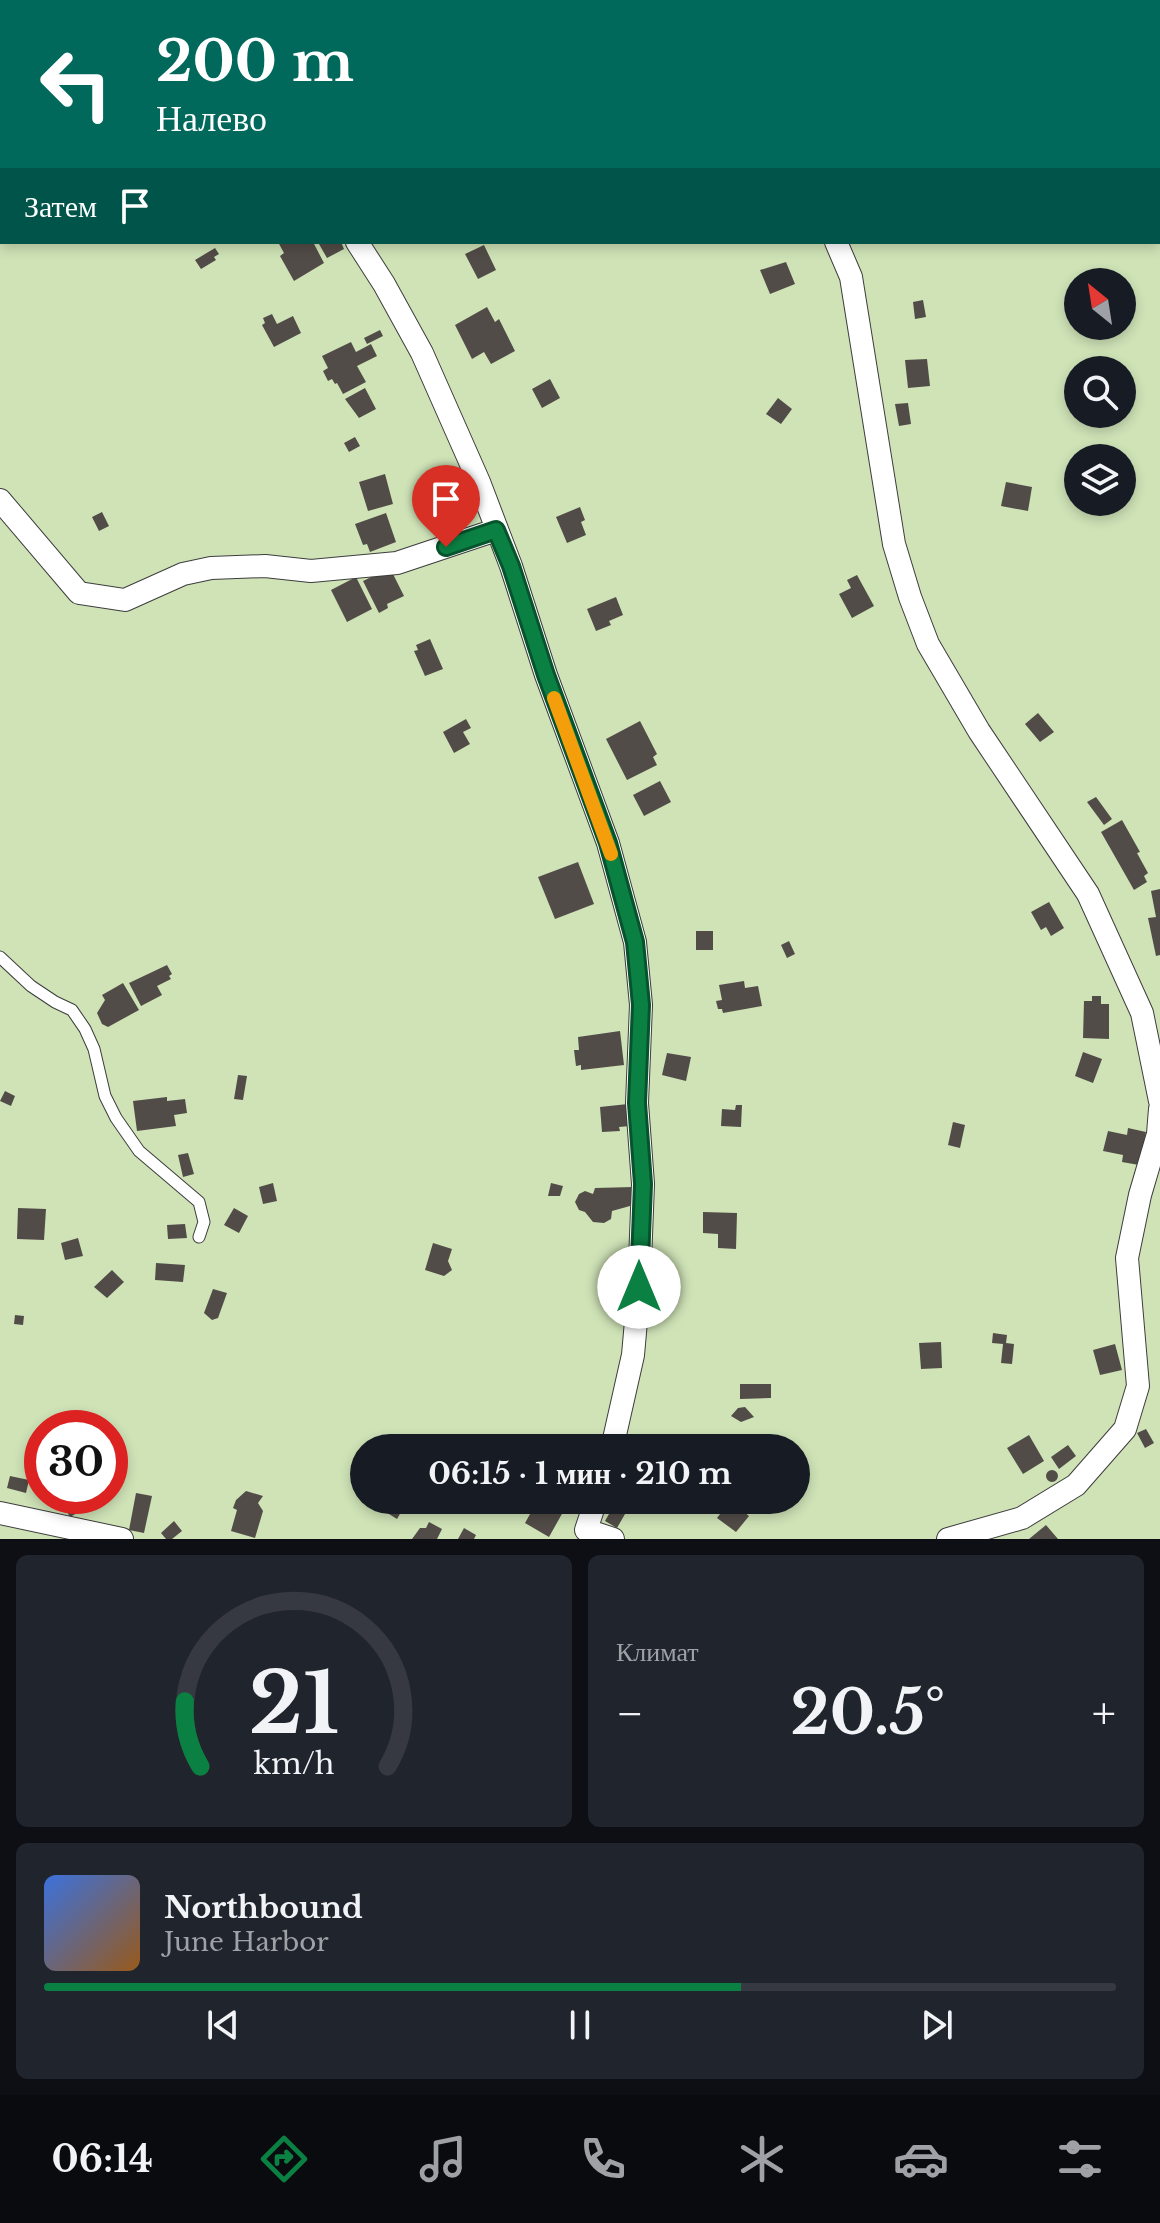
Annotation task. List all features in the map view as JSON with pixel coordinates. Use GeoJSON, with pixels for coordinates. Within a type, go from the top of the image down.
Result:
{"type":"FeatureCollection","features":[{"type":"Feature","properties":{"kind":"street"},"geometry":{"type":"LineString","coordinates":[[358,244],[422,353],[457,429],[511,566],[546,675],[608,843],[635,942],[641,1005],[637,1103],[643,1184],[639,1287],[633,1355],[615,1434]]}},
{"type":"Feature","properties":{"kind":"street"},"geometry":{"type":"LineString","coordinates":[[837,244],[851,277],[894,544],[910,597],[928,644],[979,731],[1088,894],[1142,1013],[1160,1101]]}},
{"type":"Feature","properties":{"kind":"street"},"geometry":{"type":"LineString","coordinates":[[0,500],[79,593],[125,600],[183,574],[211,568],[265,566],[311,571],[397,563],[496,530]]}},
{"type":"Feature","properties":{"kind":"street"},"geometry":{"type":"LineString","coordinates":[[948,1539],[1022,1518],[1076,1485],[1125,1429],[1138,1386],[1127,1258],[1140,1195],[1158,1134],[1160,1109]]}},
{"type":"Feature","properties":{"kind":"street"},"geometry":{"type":"LineString","coordinates":[[0,1513],[122,1539]]}},
{"type":"Feature","properties":{"kind":"street"},"geometry":{"type":"LineString","coordinates":[[590,1514],[581,1535],[613,1539]]}},
{"type":"Feature","properties":{"kind":"lane"},"geometry":{"type":"LineString","coordinates":[[0,957],[31,986],[72,1010],[94,1049],[105,1096],[122,1126],[149,1160],[199,1202],[204,1222],[199,1237]]}},
{"type":"Feature","properties":{"kind":"green space"},"geometry":{"type":"Polygon","coordinates":[[[0,244],[1160,244],[1160,1539],[0,1539],[0,244]]]}},
{"type":"Feature","properties":{"kind":"building"},"geometry":{"type":"Polygon","coordinates":[[[279,244],[314,244],[324,263],[294,281],[280,256],[284,253],[279,244]]]}},
{"type":"Feature","properties":{"kind":"building"},"geometry":{"type":"Polygon","coordinates":[[[319,244],[342,244],[344,249],[327,258],[319,244]]]}},
{"type":"Feature","properties":{"kind":"building"},"geometry":{"type":"Polygon","coordinates":[[[484,245],[496,270],[478,279],[465,254],[484,245]]]}},
{"type":"Feature","properties":{"kind":"building"},"geometry":{"type":"Polygon","coordinates":[[[215,248],[219,254],[214,257],[216,260],[201,269],[195,260],[215,248]]]}},
{"type":"Feature","properties":{"kind":"building"},"geometry":{"type":"Polygon","coordinates":[[[786,262],[795,284],[770,294],[760,270],[786,262]]]}},
{"type":"Feature","properties":{"kind":"building"},"geometry":{"type":"Polygon","coordinates":[[[923,300],[926,317],[915,319],[913,302],[923,300]]]}},
{"type":"Feature","properties":{"kind":"building"},"geometry":{"type":"Polygon","coordinates":[[[487,307],[495,322],[499,319],[515,351],[491,364],[484,352],[472,359],[455,325],[487,307]]]}},
{"type":"Feature","properties":{"kind":"building"},"geometry":{"type":"Polygon","coordinates":[[[272,314],[277,324],[293,316],[301,333],[274,347],[262,325],[265,323],[263,318],[272,314]]]}},
{"type":"Feature","properties":{"kind":"building"},"geometry":{"type":"Polygon","coordinates":[[[380,330],[383,336],[367,344],[364,338],[380,330]]]}},
{"type":"Feature","properties":{"kind":"building"},"geometry":{"type":"Polygon","coordinates":[[[351,342],[356,352],[371,344],[377,356],[357,366],[366,382],[343,394],[337,383],[332,379],[328,381],[323,371],[328,368],[322,356],[351,342]]]}},
{"type":"Feature","properties":{"kind":"building"},"geometry":{"type":"Polygon","coordinates":[[[927,359],[930,386],[908,388],[905,360],[927,359]]]}},
{"type":"Feature","properties":{"kind":"building"},"geometry":{"type":"Polygon","coordinates":[[[550,379],[560,398],[542,408],[532,389],[550,379]]]}},
{"type":"Feature","properties":{"kind":"building"},"geometry":{"type":"Polygon","coordinates":[[[365,388],[376,409],[359,418],[345,399],[365,388]]]}},
{"type":"Feature","properties":{"kind":"building"},"geometry":{"type":"Polygon","coordinates":[[[778,398],[792,409],[781,424],[766,414],[778,398]]]}},
{"type":"Feature","properties":{"kind":"building"},"geometry":{"type":"Polygon","coordinates":[[[908,403],[911,424],[899,426],[895,404],[908,403]]]}},
{"type":"Feature","properties":{"kind":"building"},"geometry":{"type":"Polygon","coordinates":[[[355,437],[360,446],[349,452],[344,443],[355,437]]]}},
{"type":"Feature","properties":{"kind":"building"},"geometry":{"type":"Polygon","coordinates":[[[385,474],[393,504],[368,511],[359,482],[385,474]]]}},
{"type":"Feature","properties":{"kind":"building"},"geometry":{"type":"Polygon","coordinates":[[[1006,482],[1032,487],[1028,511],[1001,506],[1006,482]]]}},
{"type":"Feature","properties":{"kind":"building"},"geometry":{"type":"Polygon","coordinates":[[[580,507],[586,535],[567,543],[556,517],[580,507]]]}},
{"type":"Feature","properties":{"kind":"building"},"geometry":{"type":"Polygon","coordinates":[[[102,512],[109,526],[99,531],[92,517],[102,512]]]}},
{"type":"Feature","properties":{"kind":"building"},"geometry":{"type":"Polygon","coordinates":[[[386,513],[396,542],[370,552],[367,544],[363,545],[355,524],[386,513]]]}},
{"type":"Feature","properties":{"kind":"building"},"geometry":{"type":"Polygon","coordinates":[[[390,568],[404,596],[387,604],[388,608],[379,613],[363,581],[390,568]]]}},
{"type":"Feature","properties":{"kind":"building"},"geometry":{"type":"Polygon","coordinates":[[[857,575],[874,606],[852,618],[839,594],[851,588],[847,580],[857,575]]]}},
{"type":"Feature","properties":{"kind":"building"},"geometry":{"type":"Polygon","coordinates":[[[356,577],[372,609],[347,622],[331,590],[356,577]]]}},
{"type":"Feature","properties":{"kind":"building"},"geometry":{"type":"Polygon","coordinates":[[[616,597],[623,615],[609,621],[611,625],[596,631],[587,609],[616,597]]]}},
{"type":"Feature","properties":{"kind":"building"},"geometry":{"type":"Polygon","coordinates":[[[430,639],[443,669],[425,676],[414,651],[418,650],[416,645],[430,639]]]}},
{"type":"Feature","properties":{"kind":"building"},"geometry":{"type":"Polygon","coordinates":[[[1038,713],[1054,732],[1040,742],[1025,724],[1038,713]]]}},
{"type":"Feature","properties":{"kind":"building"},"geometry":{"type":"Polygon","coordinates":[[[466,719],[471,728],[463,732],[470,744],[454,753],[443,732],[466,719]]]}},
{"type":"Feature","properties":{"kind":"building"},"geometry":{"type":"Polygon","coordinates":[[[640,721],[657,754],[653,757],[657,765],[627,780],[606,739],[640,721]]]}},
{"type":"Feature","properties":{"kind":"building"},"geometry":{"type":"Polygon","coordinates":[[[660,781],[671,802],[644,816],[633,795],[660,781]]]}},
{"type":"Feature","properties":{"kind":"building"},"geometry":{"type":"Polygon","coordinates":[[[1096,797],[1112,819],[1104,825],[1087,802],[1096,797]]]}},
{"type":"Feature","properties":{"kind":"building"},"geometry":{"type":"Polygon","coordinates":[[[1122,820],[1148,873],[1144,876],[1147,882],[1134,890],[1101,832],[1122,820]]]}},
{"type":"Feature","properties":{"kind":"building"},"geometry":{"type":"Polygon","coordinates":[[[578,862],[594,904],[555,919],[538,877],[578,862]]]}},
{"type":"Feature","properties":{"kind":"building"},"geometry":{"type":"Polygon","coordinates":[[[1160,889],[1160,955],[1156,956],[1148,918],[1156,917],[1151,891],[1160,889]]]}},
{"type":"Feature","properties":{"kind":"building"},"geometry":{"type":"Polygon","coordinates":[[[1049,902],[1064,928],[1051,936],[1046,927],[1041,930],[1031,912],[1049,902]]]}},
{"type":"Feature","properties":{"kind":"building"},"geometry":{"type":"Polygon","coordinates":[[[696,931],[713,931],[713,950],[696,950],[696,931]]]}},
{"type":"Feature","properties":{"kind":"building"},"geometry":{"type":"Polygon","coordinates":[[[789,941],[795,954],[787,958],[781,945],[789,941]]]}},
{"type":"Feature","properties":{"kind":"building"},"geometry":{"type":"Polygon","coordinates":[[[167,965],[171,979],[157,986],[162,995],[141,1006],[129,983],[167,965]]]}},
{"type":"Feature","properties":{"kind":"building"},"geometry":{"type":"Polygon","coordinates":[[[744,981],[745,988],[758,986],[762,1006],[723,1013],[716,1001],[722,1000],[719,985],[744,981]]]}},
{"type":"Feature","properties":{"kind":"building"},"geometry":{"type":"Polygon","coordinates":[[[123,983],[139,1010],[108,1027],[102,1024],[97,1013],[105,1000],[102,995],[123,983]]]}},
{"type":"Feature","properties":{"kind":"building"},"geometry":{"type":"Polygon","coordinates":[[[1092,996],[1101,996],[1101,1004],[1109,1004],[1109,1039],[1083,1038],[1084,1001],[1092,1001],[1092,996]]]}},
{"type":"Feature","properties":{"kind":"building"},"geometry":{"type":"Polygon","coordinates":[[[620,1031],[624,1065],[581,1070],[581,1065],[576,1066],[574,1050],[579,1050],[578,1037],[620,1031]]]}},
{"type":"Feature","properties":{"kind":"building"},"geometry":{"type":"Polygon","coordinates":[[[1083,1052],[1102,1059],[1093,1083],[1075,1076],[1083,1052]]]}},
{"type":"Feature","properties":{"kind":"building"},"geometry":{"type":"Polygon","coordinates":[[[667,1053],[691,1057],[686,1081],[662,1075],[667,1053]]]}},
{"type":"Feature","properties":{"kind":"building"},"geometry":{"type":"Polygon","coordinates":[[[238,1075],[247,1076],[243,1100],[234,1099],[238,1075]]]}},
{"type":"Feature","properties":{"kind":"building"},"geometry":{"type":"Polygon","coordinates":[[[5,1091],[15,1096],[11,1106],[0,1101],[5,1091]]]}},
{"type":"Feature","properties":{"kind":"building"},"geometry":{"type":"Polygon","coordinates":[[[167,1097],[167,1101],[185,1099],[187,1113],[174,1115],[176,1126],[137,1131],[133,1101],[167,1097]]]}},
{"type":"Feature","properties":{"kind":"building"},"geometry":{"type":"Polygon","coordinates":[[[628,1104],[630,1126],[619,1127],[620,1131],[602,1132],[600,1107],[628,1104]]]}},
{"type":"Feature","properties":{"kind":"building"},"geometry":{"type":"Polygon","coordinates":[[[736,1105],[742,1105],[741,1127],[721,1126],[722,1109],[735,1110],[736,1105]]]}},
{"type":"Feature","properties":{"kind":"building"},"geometry":{"type":"Polygon","coordinates":[[[953,1122],[965,1125],[960,1148],[948,1145],[953,1122]]]}},
{"type":"Feature","properties":{"kind":"building"},"geometry":{"type":"Polygon","coordinates":[[[1128,1128],[1146,1132],[1139,1165],[1122,1162],[1123,1155],[1103,1151],[1108,1131],[1127,1135],[1128,1128]]]}},
{"type":"Feature","properties":{"kind":"building"},"geometry":{"type":"Polygon","coordinates":[[[188,1153],[194,1174],[183,1177],[178,1155],[188,1153]]]}},
{"type":"Feature","properties":{"kind":"building"},"geometry":{"type":"Polygon","coordinates":[[[273,1183],[277,1201],[263,1204],[259,1187],[273,1183]]]}},
{"type":"Feature","properties":{"kind":"building"},"geometry":{"type":"Polygon","coordinates":[[[551,1183],[563,1186],[560,1196],[548,1196],[551,1183]]]}},
{"type":"Feature","properties":{"kind":"building"},"geometry":{"type":"Polygon","coordinates":[[[633,1187],[634,1198],[630,1206],[612,1211],[611,1219],[604,1223],[593,1222],[575,1202],[579,1194],[585,1191],[593,1194],[595,1188],[633,1187]]]}},
{"type":"Feature","properties":{"kind":"building"},"geometry":{"type":"Polygon","coordinates":[[[18,1208],[46,1209],[44,1240],[17,1239],[18,1208]]]}},
{"type":"Feature","properties":{"kind":"building"},"geometry":{"type":"Polygon","coordinates":[[[234,1208],[248,1216],[239,1233],[224,1225],[234,1208]]]}},
{"type":"Feature","properties":{"kind":"building"},"geometry":{"type":"Polygon","coordinates":[[[703,1212],[737,1213],[736,1249],[718,1248],[718,1234],[703,1233],[703,1212]]]}},
{"type":"Feature","properties":{"kind":"building"},"geometry":{"type":"Polygon","coordinates":[[[185,1224],[187,1238],[168,1239],[167,1225],[185,1224]]]}},
{"type":"Feature","properties":{"kind":"building"},"geometry":{"type":"Polygon","coordinates":[[[78,1238],[83,1256],[65,1260],[61,1243],[78,1238]]]}},
{"type":"Feature","properties":{"kind":"building"},"geometry":{"type":"Polygon","coordinates":[[[433,1243],[452,1249],[448,1261],[452,1270],[444,1276],[425,1270],[433,1243]]]}},
{"type":"Feature","properties":{"kind":"building"},"geometry":{"type":"Polygon","coordinates":[[[156,1263],[185,1265],[183,1282],[155,1280],[156,1263]]]}},
{"type":"Feature","properties":{"kind":"building"},"geometry":{"type":"Polygon","coordinates":[[[112,1270],[124,1282],[107,1298],[94,1287],[112,1270]]]}},
{"type":"Feature","properties":{"kind":"building"},"geometry":{"type":"Polygon","coordinates":[[[213,1289],[227,1293],[218,1318],[212,1320],[204,1313],[213,1289]]]}},
{"type":"Feature","properties":{"kind":"building"},"geometry":{"type":"Polygon","coordinates":[[[15,1315],[24,1316],[23,1325],[14,1324],[15,1315]]]}},
{"type":"Feature","properties":{"kind":"building"},"geometry":{"type":"Polygon","coordinates":[[[993,1333],[1007,1335],[1006,1343],[1014,1344],[1012,1364],[1001,1363],[1003,1344],[992,1343],[993,1333]]]}},
{"type":"Feature","properties":{"kind":"building"},"geometry":{"type":"Polygon","coordinates":[[[941,1342],[942,1368],[921,1369],[919,1343],[941,1342]]]}},
{"type":"Feature","properties":{"kind":"building"},"geometry":{"type":"Polygon","coordinates":[[[1115,1344],[1122,1370],[1100,1375],[1093,1350],[1115,1344]]]}},
{"type":"Feature","properties":{"kind":"building"},"geometry":{"type":"Polygon","coordinates":[[[740,1384],[771,1384],[771,1398],[740,1399],[740,1384]]]}},
{"type":"Feature","properties":{"kind":"building"},"geometry":{"type":"Polygon","coordinates":[[[745,1407],[754,1417],[741,1422],[731,1416],[738,1408],[745,1407]]]}},
{"type":"Feature","properties":{"kind":"building"},"geometry":{"type":"Polygon","coordinates":[[[1146,1429],[1154,1443],[1145,1448],[1137,1433],[1146,1429]]]}},
{"type":"Feature","properties":{"kind":"building"},"geometry":{"type":"Polygon","coordinates":[[[1029,1435],[1044,1461],[1023,1474],[1007,1448],[1029,1435]]]}},
{"type":"Feature","properties":{"kind":"building"},"geometry":{"type":"Polygon","coordinates":[[[1068,1445],[1076,1456],[1059,1469],[1051,1457],[1068,1445]]]}},
{"type":"Feature","properties":{"kind":"building"},"geometry":{"type":"Polygon","coordinates":[[[1047,1471],[1057,1471],[1057,1481],[1047,1481],[1047,1471]]]}},
{"type":"Feature","properties":{"kind":"building"},"geometry":{"type":"Polygon","coordinates":[[[10,1476],[24,1479],[24,1492],[7,1488],[10,1476]]]}},
{"type":"Feature","properties":{"kind":"building"},"geometry":{"type":"Polygon","coordinates":[[[246,1491],[263,1496],[258,1503],[263,1511],[255,1538],[231,1531],[237,1510],[233,1508],[236,1500],[246,1491]]]}},
{"type":"Feature","properties":{"kind":"building"},"geometry":{"type":"Polygon","coordinates":[[[136,1493],[152,1496],[144,1533],[129,1530],[136,1493]]]}},
{"type":"Feature","properties":{"kind":"building"},"geometry":{"type":"Polygon","coordinates":[[[530,1514],[562,1514],[549,1537],[525,1523],[530,1514]]]}},
{"type":"Feature","properties":{"kind":"building"},"geometry":{"type":"Polygon","coordinates":[[[609,1514],[625,1514],[617,1528],[605,1521],[609,1514]]]}},
{"type":"Feature","properties":{"kind":"building"},"geometry":{"type":"Polygon","coordinates":[[[720,1514],[749,1516],[736,1532],[717,1518],[720,1514]]]}},
{"type":"Feature","properties":{"kind":"building"},"geometry":{"type":"Polygon","coordinates":[[[174,1521],[182,1531],[172,1539],[166,1539],[161,1533],[174,1521]]]}},
{"type":"Feature","properties":{"kind":"building"},"geometry":{"type":"Polygon","coordinates":[[[429,1522],[442,1529],[437,1539],[412,1539],[420,1528],[426,1528],[429,1522]]]}},
{"type":"Feature","properties":{"kind":"building"},"geometry":{"type":"Polygon","coordinates":[[[1046,1525],[1058,1539],[1029,1539],[1046,1525]]]}},
{"type":"Feature","properties":{"kind":"building"},"geometry":{"type":"Polygon","coordinates":[[[464,1528],[476,1535],[474,1539],[458,1539],[464,1528]]]}},
{"type":"Feature","properties":{"kind":"slow traffic"},"geometry":{"type":"LineString","coordinates":[[554,698],[611,854]]}},
{"type":"Feature","properties":{"kind":"route"},"geometry":{"type":"LineString","coordinates":[[446,547],[496,530],[608,843],[635,942],[641,1005],[637,1103],[643,1184],[639,1287]]}}]}
